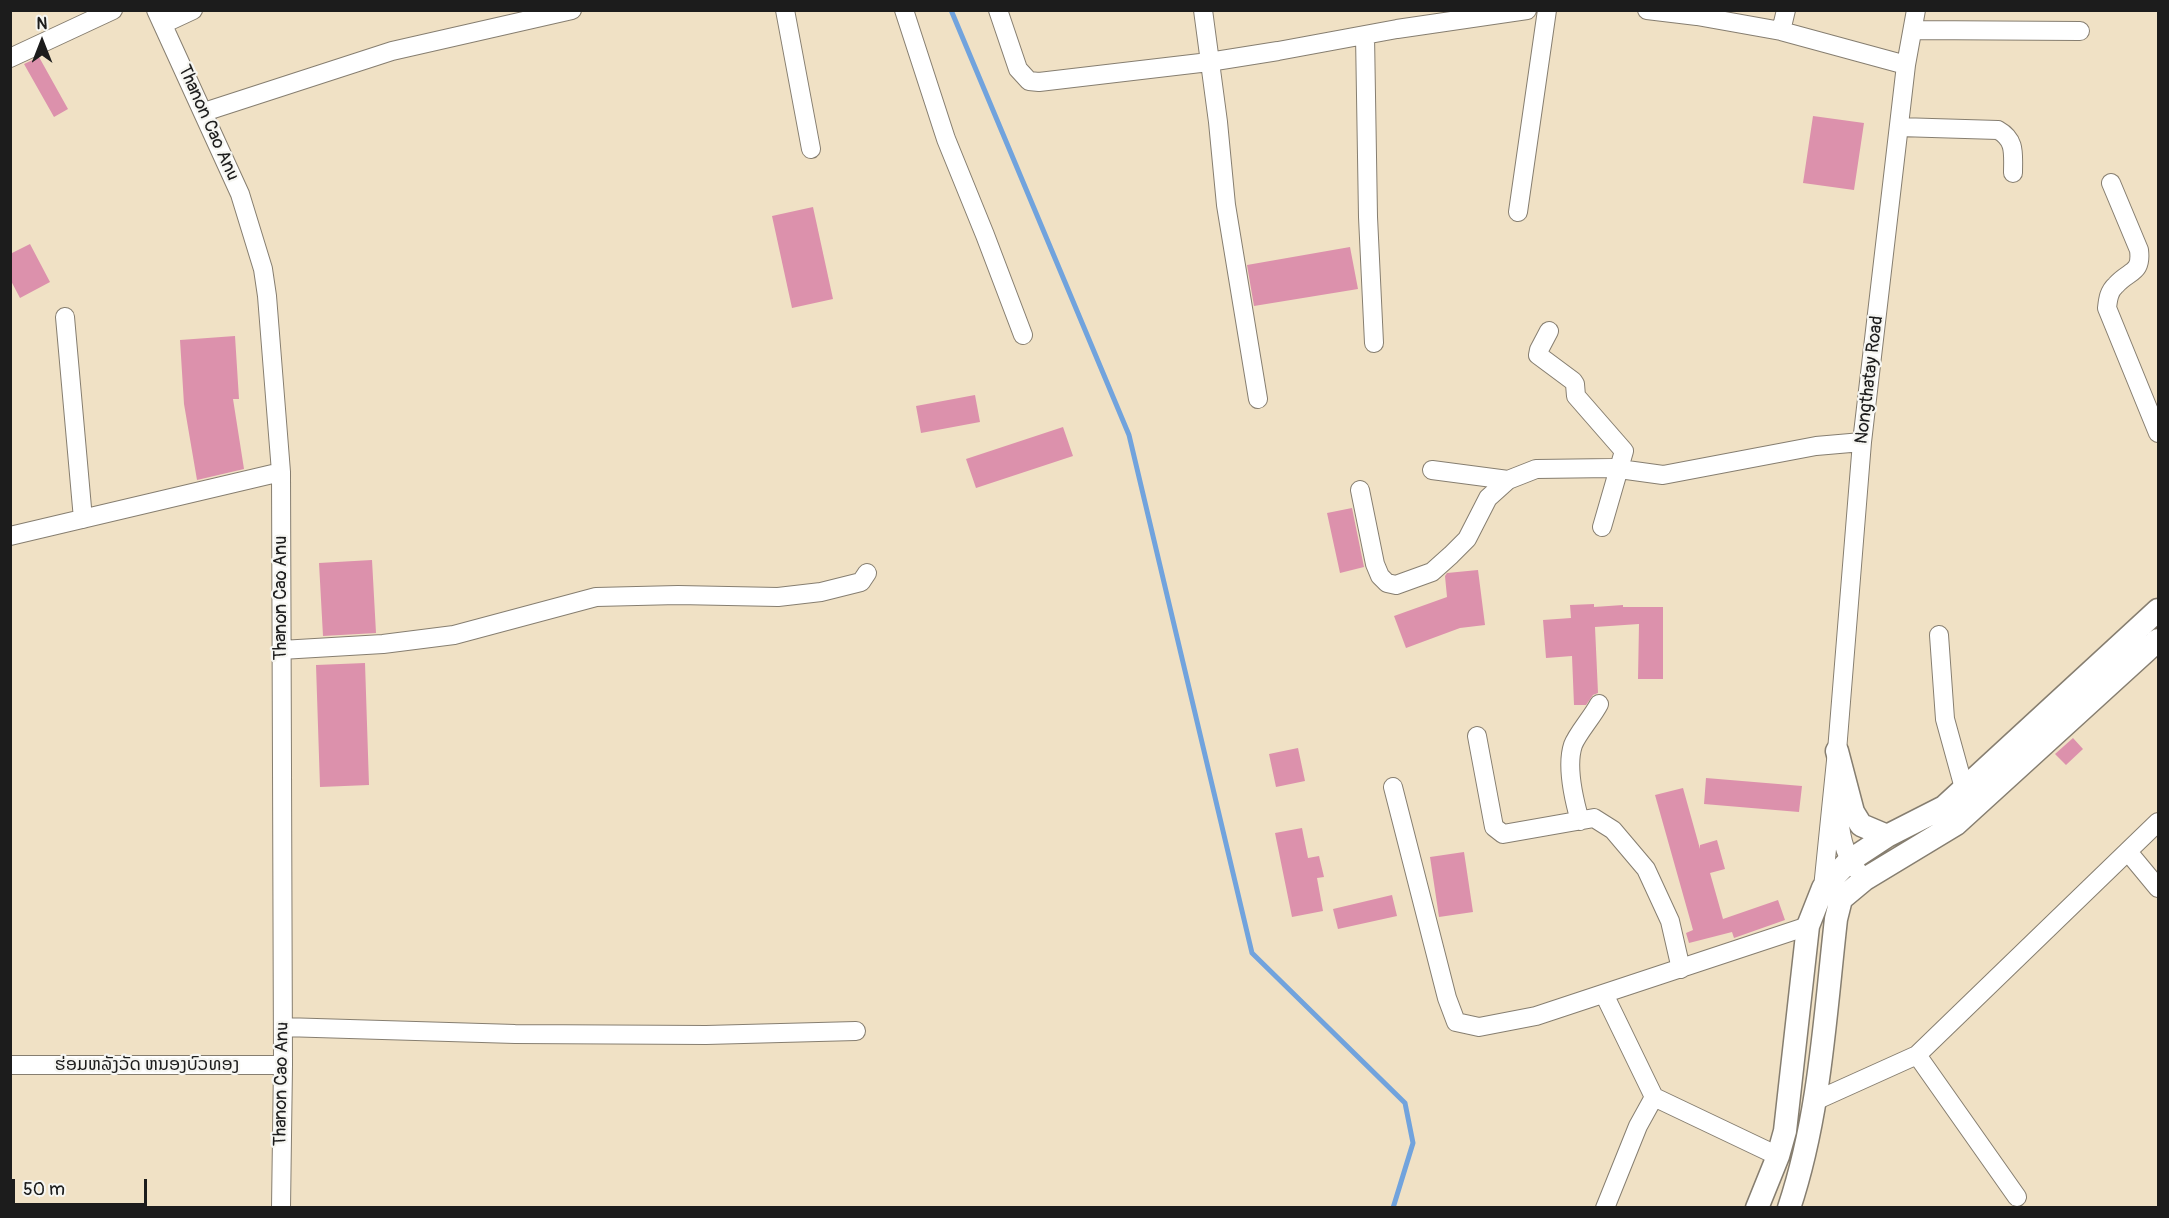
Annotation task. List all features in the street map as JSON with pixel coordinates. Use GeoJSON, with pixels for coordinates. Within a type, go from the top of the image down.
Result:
{"type":"FeatureCollection","features":[{"type":"Feature","properties":{"kind":"main road"},"geometry":{"type":"LineString","coordinates":[[1757,1208],[1778,1156],[1785,1131],[1808,926],[1832,894],[1849,861],[1887,836],[1944,807],[2158,610]]}},
{"type":"Feature","properties":{"kind":"main road"},"geometry":{"type":"LineString","coordinates":[[1832,894],[1865,879],[1956,824],[2158,640]]}},
{"type":"Feature","properties":{"kind":"main road"},"geometry":{"type":"LineString","coordinates":[[1837,751],[1853,812],[1861,825],[1887,836]]}},
{"type":"Feature","properties":{"kind":"main road"},"geometry":{"type":"LineString","coordinates":[[1789,1208],[1797,1183],[1815,1101],[1836,919],[1832,894]]}},
{"type":"Feature","properties":{"kind":"street"},"geometry":{"type":"LineString","coordinates":[[10,58],[113,10]]}},
{"type":"Feature","properties":{"kind":"street"},"geometry":{"type":"LineString","coordinates":[[160,17],[194,10]]}},
{"type":"Feature","properties":{"kind":"street"},"geometry":{"type":"LineString","coordinates":[[204,112],[392,51],[572,10]]}},
{"type":"Feature","properties":{"kind":"street"},"geometry":{"type":"LineString","coordinates":[[786,10],[811,149]]}},
{"type":"Feature","properties":{"kind":"street"},"geometry":{"type":"LineString","coordinates":[[904,10],[946,139],[1023,335]]}},
{"type":"Feature","properties":{"kind":"street"},"geometry":{"type":"LineString","coordinates":[[998,10],[1018,69],[1029,81],[1039,82],[1209,62],[1527,10]]}},
{"type":"Feature","properties":{"kind":"street"},"geometry":{"type":"LineString","coordinates":[[1203,10],[1226,205],[1258,399]]}},
{"type":"Feature","properties":{"kind":"street"},"geometry":{"type":"LineString","coordinates":[[1518,212],[1547,10]]}},
{"type":"Feature","properties":{"kind":"street"},"geometry":{"type":"LineString","coordinates":[[1647,10],[1697,16],[1781,32],[1906,65]]}},
{"type":"Feature","properties":{"kind":"street"},"geometry":{"type":"LineString","coordinates":[[1781,32],[1786,10]]}},
{"type":"Feature","properties":{"kind":"street","name":"Nongthatay Road"},"geometry":{"type":"LineString","coordinates":[[1837,751],[1862,442],[1906,65],[1916,10]]}},
{"type":"Feature","properties":{"kind":"street","name":"Thanon Cao Anu"},"geometry":{"type":"LineString","coordinates":[[160,17],[240,194],[263,269],[267,296],[281,472],[283,1026],[281,1208]]}},
{"type":"Feature","properties":{"kind":"street"},"geometry":{"type":"LineString","coordinates":[[1913,30],[2080,31]]}},
{"type":"Feature","properties":{"kind":"street"},"geometry":{"type":"LineString","coordinates":[[1365,35],[1368,217],[1374,343]]}},
{"type":"Feature","properties":{"kind":"street"},"geometry":{"type":"LineString","coordinates":[[1899,127],[1998,130],[2008,135],[2013,148],[2013,173]]}},
{"type":"Feature","properties":{"kind":"street"},"geometry":{"type":"LineString","coordinates":[[2111,183],[2139,250],[2140,259],[2138,268],[2116,285],[2109,295],[2107,308],[2158,433]]}},
{"type":"Feature","properties":{"kind":"street"},"geometry":{"type":"LineString","coordinates":[[65,317],[83,519]]}},
{"type":"Feature","properties":{"kind":"street"},"geometry":{"type":"LineString","coordinates":[[1549,331],[1538,355],[1573,381],[1576,396],[1623,449],[1602,527]]}},
{"type":"Feature","properties":{"kind":"street"},"geometry":{"type":"LineString","coordinates":[[1360,490],[1375,564],[1380,576],[1387,583],[1396,585],[1431,572],[1467,539],[1488,498],[1508,480],[1536,469],[1619,469],[1662,475],[1816,446],[1862,442]]}},
{"type":"Feature","properties":{"kind":"street"},"geometry":{"type":"LineString","coordinates":[[1432,470],[1508,480]]}},
{"type":"Feature","properties":{"kind":"street"},"geometry":{"type":"LineString","coordinates":[[10,536],[281,472]]}},
{"type":"Feature","properties":{"kind":"street"},"geometry":{"type":"LineString","coordinates":[[281,650],[383,644],[454,635],[596,597],[678,595],[778,597],[821,592],[861,582],[867,573]]}},
{"type":"Feature","properties":{"kind":"street"},"geometry":{"type":"LineString","coordinates":[[1939,635],[1945,719],[1964,788]]}},
{"type":"Feature","properties":{"kind":"street"},"geometry":{"type":"LineString","coordinates":[[1580,820],[1573,799],[1571,764],[1574,744],[1599,704]]}},
{"type":"Feature","properties":{"kind":"street"},"geometry":{"type":"LineString","coordinates":[[1477,736],[1494,826],[1503,834],[1594,818],[1613,830],[1646,870],[1670,921],[1681,969]]}},
{"type":"Feature","properties":{"kind":"street"},"geometry":{"type":"LineString","coordinates":[[1837,751],[1839,828],[1849,861],[1865,879]]}},
{"type":"Feature","properties":{"kind":"street"},"geometry":{"type":"LineString","coordinates":[[1832,894],[1837,751]]}},
{"type":"Feature","properties":{"kind":"street"},"geometry":{"type":"LineString","coordinates":[[1393,787],[1447,998],[1456,1022],[1479,1026],[1536,1016],[1808,926]]}},
{"type":"Feature","properties":{"kind":"street"},"geometry":{"type":"LineString","coordinates":[[1815,1101],[1917,1055],[2158,822]]}},
{"type":"Feature","properties":{"kind":"street"},"geometry":{"type":"LineString","coordinates":[[2128,853],[2158,888]]}},
{"type":"Feature","properties":{"kind":"street"},"geometry":{"type":"LineString","coordinates":[[1604,994],[1654,1097],[1778,1156]]}},
{"type":"Feature","properties":{"kind":"street"},"geometry":{"type":"LineString","coordinates":[[283,1026],[515,1034],[706,1035],[856,1031]]}},
{"type":"Feature","properties":{"kind":"street"},"geometry":{"type":"LineString","coordinates":[[1917,1055],[2017,1197]]}},
{"type":"Feature","properties":{"kind":"street","name":"ຮ່ອມຫລັງວັດ ຫນອງບົວທອງ"},"geometry":{"type":"LineString","coordinates":[[10,1065],[283,1065]]}},
{"type":"Feature","properties":{"kind":"street"},"geometry":{"type":"LineString","coordinates":[[1605,1208],[1638,1126],[1654,1097]]}},
{"type":"Feature","properties":{"kind":"building"},"geometry":{"type":"Polygon","coordinates":[[[39,57],[68,109],[54,117],[24,64],[39,57]]]}},
{"type":"Feature","properties":{"kind":"building"},"geometry":{"type":"Polygon","coordinates":[[[1813,116],[1864,123],[1854,190],[1803,183],[1813,116]]]}},
{"type":"Feature","properties":{"kind":"building"},"geometry":{"type":"Polygon","coordinates":[[[813,207],[833,299],[792,308],[772,216],[813,207]]]}},
{"type":"Feature","properties":{"kind":"building"},"geometry":{"type":"Polygon","coordinates":[[[30,244],[50,282],[20,298],[10,279],[10,254],[30,244]]]}},
{"type":"Feature","properties":{"kind":"building"},"geometry":{"type":"Polygon","coordinates":[[[1350,247],[1358,289],[1254,306],[1247,265],[1350,247]]]}},
{"type":"Feature","properties":{"kind":"building"},"geometry":{"type":"Polygon","coordinates":[[[235,336],[239,399],[233,399],[244,469],[197,480],[184,404],[180,340],[235,336]]]}},
{"type":"Feature","properties":{"kind":"building"},"geometry":{"type":"Polygon","coordinates":[[[975,395],[980,422],[921,433],[916,406],[975,395]]]}},
{"type":"Feature","properties":{"kind":"building"},"geometry":{"type":"Polygon","coordinates":[[[1063,427],[1073,456],[976,488],[966,459],[1063,427]]]}},
{"type":"Feature","properties":{"kind":"building"},"geometry":{"type":"Polygon","coordinates":[[[1352,508],[1364,567],[1340,573],[1327,513],[1352,508]]]}},
{"type":"Feature","properties":{"kind":"building"},"geometry":{"type":"Polygon","coordinates":[[[372,560],[376,633],[323,636],[319,563],[372,560]]]}},
{"type":"Feature","properties":{"kind":"building"},"geometry":{"type":"Polygon","coordinates":[[[1478,570],[1485,625],[1460,628],[1406,648],[1394,616],[1447,597],[1445,576],[1447,573],[1478,570]]]}},
{"type":"Feature","properties":{"kind":"building"},"geometry":{"type":"Polygon","coordinates":[[[1594,604],[1594,607],[1623,605],[1623,607],[1663,607],[1663,679],[1638,679],[1639,624],[1595,627],[1598,693],[1593,695],[1586,705],[1574,705],[1572,656],[1546,658],[1543,620],[1571,618],[1570,605],[1594,604]]]}},
{"type":"Feature","properties":{"kind":"building"},"geometry":{"type":"Polygon","coordinates":[[[365,663],[369,785],[320,787],[316,665],[365,663]]]}},
{"type":"Feature","properties":{"kind":"building"},"geometry":{"type":"Polygon","coordinates":[[[2073,738],[2083,749],[2066,765],[2055,754],[2073,738]]]}},
{"type":"Feature","properties":{"kind":"building"},"geometry":{"type":"Polygon","coordinates":[[[1298,748],[1305,781],[1276,787],[1269,754],[1298,748]]]}},
{"type":"Feature","properties":{"kind":"building"},"geometry":{"type":"Polygon","coordinates":[[[1706,778],[1802,786],[1799,812],[1704,804],[1706,778]]]}},
{"type":"Feature","properties":{"kind":"building"},"geometry":{"type":"Polygon","coordinates":[[[1683,788],[1700,849],[1700,845],[1717,840],[1725,869],[1710,873],[1723,919],[1778,900],[1785,920],[1734,938],[1732,932],[1689,943],[1686,933],[1693,930],[1655,795],[1683,788]]]}},
{"type":"Feature","properties":{"kind":"building"},"geometry":{"type":"Polygon","coordinates":[[[1302,828],[1308,858],[1319,856],[1324,877],[1317,878],[1323,911],[1292,917],[1275,833],[1302,828]]]}},
{"type":"Feature","properties":{"kind":"building"},"geometry":{"type":"Polygon","coordinates":[[[1464,852],[1473,912],[1439,917],[1430,857],[1464,852]]]}},
{"type":"Feature","properties":{"kind":"building"},"geometry":{"type":"Polygon","coordinates":[[[1392,895],[1397,916],[1338,929],[1333,909],[1392,895]]]}},
{"type":"Feature","properties":{"kind":"waterway"},"geometry":{"type":"LineString","coordinates":[[951,10],[1129,435],[1252,953],[1405,1103],[1413,1143],[1393,1208]]}}]}
